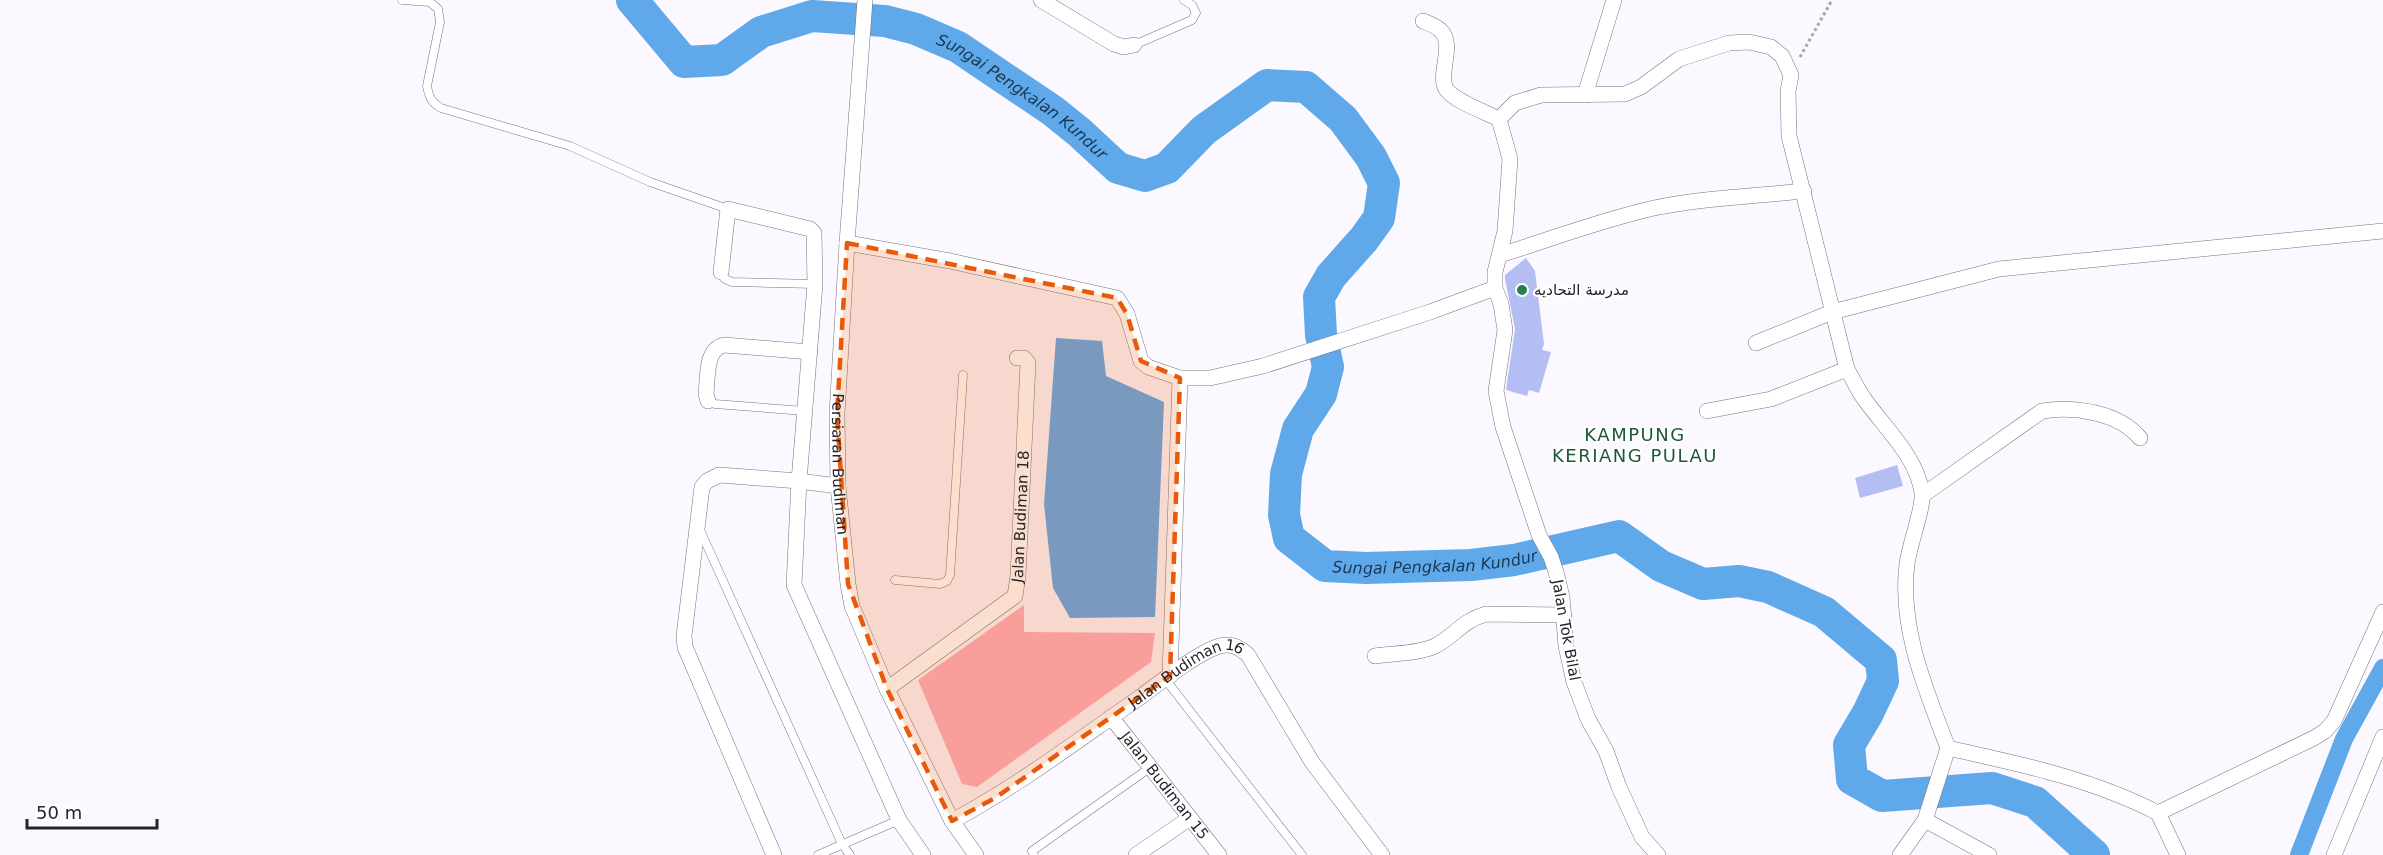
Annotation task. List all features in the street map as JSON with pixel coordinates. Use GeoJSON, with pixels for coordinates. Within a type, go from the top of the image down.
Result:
{"type":"FeatureCollection","features":[{"type":"Feature","properties":{"kind":"street","name":"Persiaran Budiman"},"geometry":{"type":"LineString","coordinates":[[865,0],[837,414],[838,486],[848,584],[852,606],[887,689],[952,821],[976,855]]}},
{"type":"Feature","properties":{"kind":"street"},"geometry":{"type":"LineString","coordinates":[[1041,0],[1114,44],[1124,47],[1134,45]]}},
{"type":"Feature","properties":{"kind":"street"},"geometry":{"type":"LineString","coordinates":[[1585,95],[1614,0]]}},
{"type":"Feature","properties":{"kind":"street"},"geometry":{"type":"LineString","coordinates":[[847,243],[950,261],[1117,298],[1127,314],[1141,360],[1148,367],[1180,378],[1210,378],[1263,366],[1495,288],[1495,272],[1505,231],[1510,159],[1499,119],[1455,98],[1446,88],[1443,78],[1446,66],[1446,41],[1441,30],[1423,21]]}},
{"type":"Feature","properties":{"kind":"street"},"geometry":{"type":"LineString","coordinates":[[1499,119],[1515,103],[1540,95],[1625,94],[1641,87],[1679,59],[1730,43],[1749,42],[1771,47],[1782,56],[1791,75],[1788,91],[1789,136],[1847,369],[1864,399],[1902,446],[1923,495],[1907,564],[1907,601],[1911,642],[1947,754],[1925,820],[1900,855]]}},
{"type":"Feature","properties":{"kind":"street"},"geometry":{"type":"LineString","coordinates":[[1500,255],[1593,224],[1653,208],[1693,201],[1804,191]]}},
{"type":"Feature","properties":{"kind":"street"},"geometry":{"type":"LineString","coordinates":[[721,272],[728,209],[810,229],[815,239],[815,284],[794,585],[899,820],[923,855]]}},
{"type":"Feature","properties":{"kind":"street"},"geometry":{"type":"LineString","coordinates":[[1756,344],[1832,312],[1999,269],[2383,231]]}},
{"type":"Feature","properties":{"kind":"street","name":"Jalan Tok Bilal"},"geometry":{"type":"LineString","coordinates":[[1495,288],[1501,304],[1504,330],[1496,391],[1503,427],[1539,535],[1551,557],[1562,597],[1566,646],[1574,681],[1588,719],[1606,752],[1642,837],[1658,855]]}},
{"type":"Feature","properties":{"kind":"street"},"geometry":{"type":"LineString","coordinates":[[708,401],[706,394],[712,352],[717,346],[810,352]]}},
{"type":"Feature","properties":{"kind":"street","name":"Jalan Budiman 18"},"geometry":{"type":"LineString","coordinates":[[887,689],[1015,596],[1018,576],[1028,363],[1024,358],[1017,358]]}},
{"type":"Feature","properties":{"kind":"street"},"geometry":{"type":"LineString","coordinates":[[1707,411],[1771,399],[1847,369]]}},
{"type":"Feature","properties":{"kind":"street"},"geometry":{"type":"LineString","coordinates":[[1168,678],[1180,378]]}},
{"type":"Feature","properties":{"kind":"street"},"geometry":{"type":"LineString","coordinates":[[1923,495],[2042,411],[2064,407],[2106,416],[2132,428],[2140,438]]}},
{"type":"Feature","properties":{"kind":"street"},"geometry":{"type":"LineString","coordinates":[[774,855],[685,647],[702,487],[712,477],[719,475],[838,486]]}},
{"type":"Feature","properties":{"kind":"street"},"geometry":{"type":"LineString","coordinates":[[2158,813],[2325,731],[2340,708],[2383,612]]}},
{"type":"Feature","properties":{"kind":"street"},"geometry":{"type":"LineString","coordinates":[[1375,656],[1422,650],[1435,646],[1459,626],[1474,617],[1486,614],[1564,615]]}},
{"type":"Feature","properties":{"kind":"street","name":"Jalan Budiman 16"},"geometry":{"type":"LineString","coordinates":[[952,821],[995,798],[1168,678],[1217,647],[1227,644],[1238,647],[1248,654],[1312,762],[1383,855]]}},
{"type":"Feature","properties":{"kind":"street","name":"Jalan Budiman 15"},"geometry":{"type":"LineString","coordinates":[[1112,717],[1219,855]]}},
{"type":"Feature","properties":{"kind":"street"},"geometry":{"type":"LineString","coordinates":[[2334,855],[2383,737]]}},
{"type":"Feature","properties":{"kind":"street"},"geometry":{"type":"LineString","coordinates":[[1947,754],[2065,776],[2132,800],[2158,813],[2178,855]]}},
{"type":"Feature","properties":{"kind":"street"},"geometry":{"type":"LineString","coordinates":[[1136,855],[1190,818]]}},
{"type":"Feature","properties":{"kind":"street"},"geometry":{"type":"LineString","coordinates":[[1925,820],[1989,855]]}},
{"type":"Feature","properties":{"kind":"lane"},"geometry":{"type":"LineString","coordinates":[[402,0],[430,2],[438,9],[440,22],[428,86],[433,104],[570,146],[650,182],[728,209]]}},
{"type":"Feature","properties":{"kind":"lane"},"geometry":{"type":"LineString","coordinates":[[1134,45],[1192,20],[1196,13],[1192,5],[1184,0]]}},
{"type":"Feature","properties":{"kind":"lane"},"geometry":{"type":"LineString","coordinates":[[721,272],[725,279],[732,282],[815,284]]}},
{"type":"Feature","properties":{"kind":"lane"},"geometry":{"type":"LineString","coordinates":[[896,580],[940,584],[947,581],[950,575],[963,375]]}},
{"type":"Feature","properties":{"kind":"lane"},"geometry":{"type":"LineString","coordinates":[[708,401],[715,404],[805,411]]}},
{"type":"Feature","properties":{"kind":"lane"},"geometry":{"type":"LineString","coordinates":[[697,523],[842,844],[850,855]]}},
{"type":"Feature","properties":{"kind":"lane"},"geometry":{"type":"LineString","coordinates":[[1168,678],[1302,855]]}},
{"type":"Feature","properties":{"kind":"lane"},"geometry":{"type":"LineString","coordinates":[[1034,855],[1032,851],[1151,767]]}},
{"type":"Feature","properties":{"kind":"lane"},"geometry":{"type":"LineString","coordinates":[[818,855],[899,820]]}},
{"type":"Feature","properties":{"kind":"path"},"geometry":{"type":"LineString","coordinates":[[1791,75],[1832,0]]}},
{"type":"Feature","properties":{"kind":"highlighted area"},"geometry":{"type":"Polygon","coordinates":[[[847,243],[1117,298],[1127,314],[1141,361],[1180,378],[1170,676],[995,798],[952,821],[887,689],[848,584],[837,414],[847,243]]]}},
{"type":"Feature","properties":{"kind":"shaded area"},"geometry":{"type":"Polygon","coordinates":[[[1024,605],[1024,632],[1155,633],[1151,662],[977,787],[962,784],[918,680],[1024,605]]]}},
{"type":"Feature","properties":{"kind":"water"},"geometry":{"type":"Polygon","coordinates":[[[1056,338],[1102,341],[1106,376],[1164,402],[1155,617],[1070,618],[1053,588],[1044,504],[1056,338]]]}},
{"type":"Feature","properties":{"kind":"building"},"geometry":{"type":"Polygon","coordinates":[[[1526,258],[1535,271],[1544,344],[1542,350],[1551,352],[1539,393],[1529,390],[1527,396],[1506,390],[1515,329],[1505,279],[1505,275],[1526,258]]]}},
{"type":"Feature","properties":{"kind":"building"},"geometry":{"type":"Polygon","coordinates":[[[1897,465],[1903,486],[1860,498],[1855,478],[1897,465]]]}},
{"type":"Feature","properties":{"kind":"waterway","name":"Sungai Pengkalan Kundur"},"geometry":{"type":"LineString","coordinates":[[632,0],[684,62],[722,60],[761,32],[812,16],[885,21],[916,29],[958,47],[1053,111],[1118,168],[1145,176],[1167,168],[1204,130],[1267,85],[1306,87],[1343,119],[1371,157],[1384,183],[1379,218],[1364,239],[1331,276],[1319,297],[1321,335],[1328,367],[1321,394],[1298,429],[1286,474],[1284,515],[1289,538],[1325,566],[1366,568],[1471,565],[1514,560],[1619,536],[1661,566],[1703,584],[1739,581],[1768,587],[1824,612],[1881,660],[1883,681],[1849,745],[1852,779],[1882,796],[1992,788],[2035,802],[2094,855]]}},
{"type":"Feature","properties":{"kind":"waterway"},"geometry":{"type":"LineString","coordinates":[[2299,855],[2344,739],[2383,668]]}},
{"type":"Feature","properties":{"kind":"place","name":"مدرسة التحاديه"},"geometry":{"type":"Point","coordinates":[1522,290]}},
{"type":"Feature","properties":{"kind":"district","name":"KAMPUNG KERIANG PULAU"},"geometry":{"type":"Point","coordinates":[1635,445]}}]}
